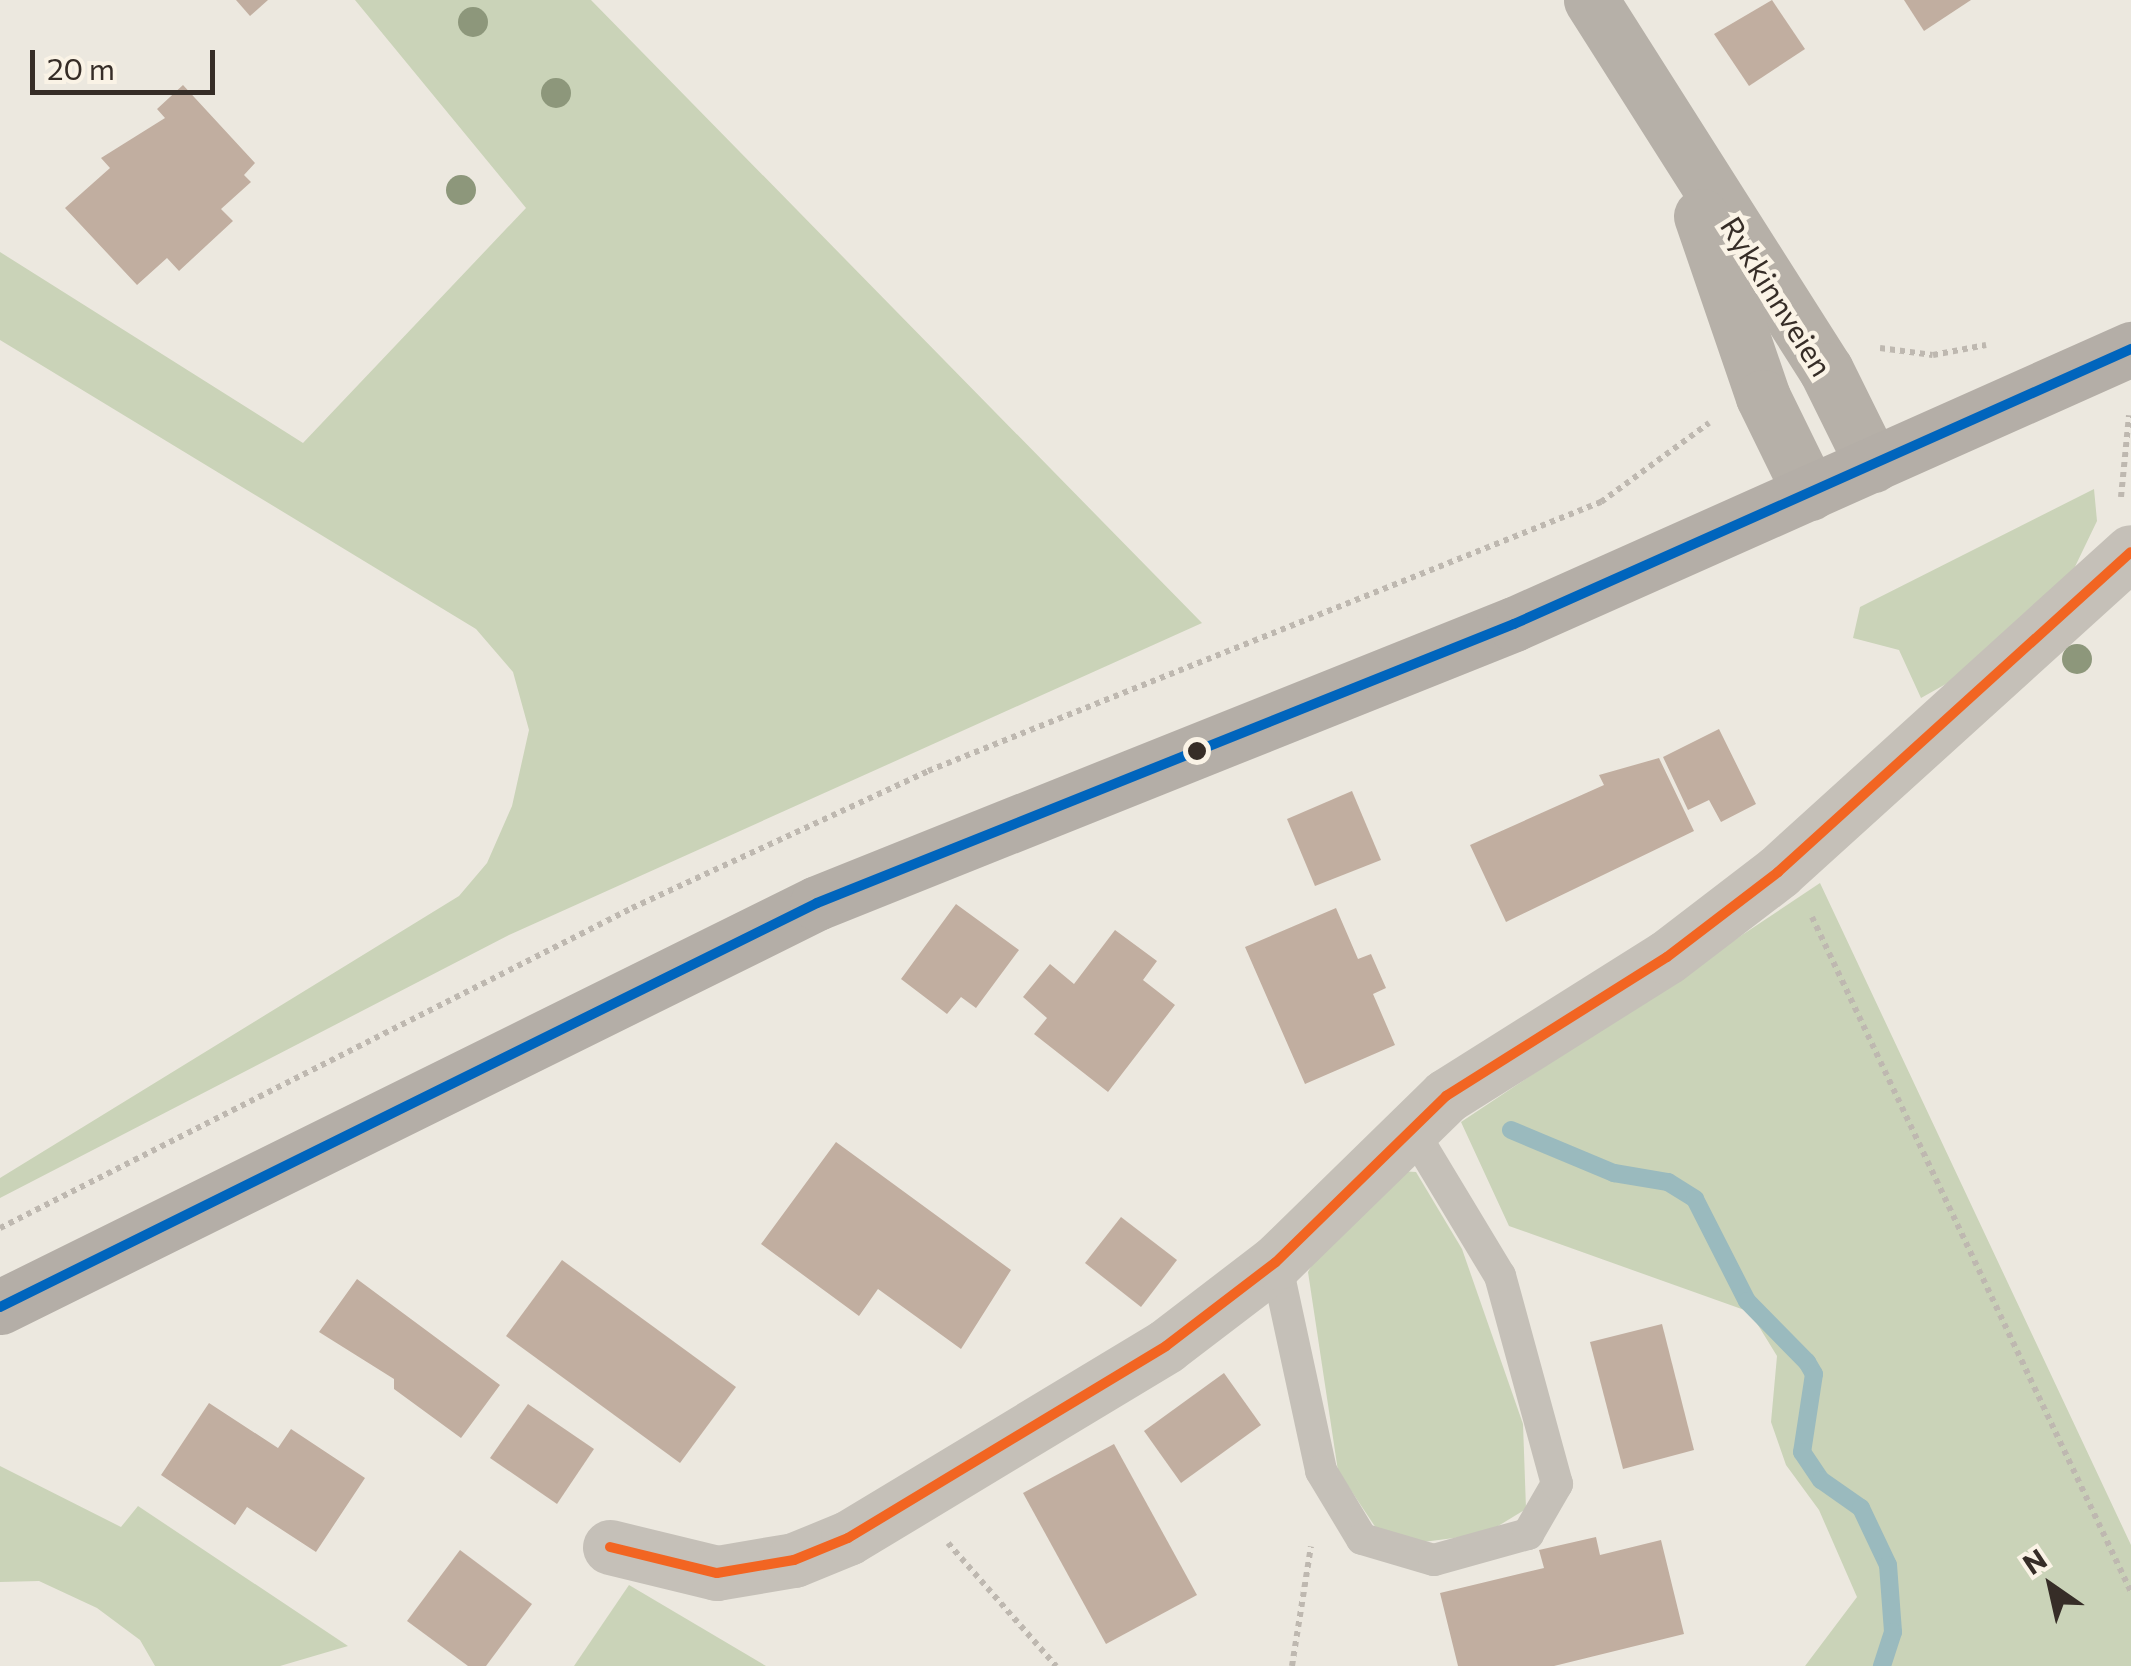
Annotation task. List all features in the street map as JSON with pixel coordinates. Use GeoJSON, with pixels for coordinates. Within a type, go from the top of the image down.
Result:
{"type":"FeatureCollection","features":[{"type":"Feature","properties":{"kind":"main road"},"geometry":{"type":"LineString","coordinates":[[0,1307],[816,902],[1514,624],[2131,349]]}},
{"type":"Feature","properties":{"kind":"street","name":"Rykkinnveien"},"geometry":{"type":"LineString","coordinates":[[1591,0],[1826,370],[1872,465]]}},
{"type":"Feature","properties":{"kind":"street","name":"Rykkinnveien"},"geometry":{"type":"LineString","coordinates":[[1672,132],[1763,397],[1810,493]]}},
{"type":"Feature","properties":{"kind":"street"},"geometry":{"type":"LineString","coordinates":[[610,1546],[717,1573],[762,1566],[848,1538],[1166,1346],[1276,1262],[1409,1125],[1666,957],[1778,872],[2129,552]]}},
{"type":"Feature","properties":{"kind":"lane"},"geometry":{"type":"LineString","coordinates":[[1276,1262],[1322,1471],[1362,1539],[1434,1560],[1528,1534],[1557,1484],[1500,1276],[1409,1125]]}},
{"type":"Feature","properties":{"kind":"path"},"geometry":{"type":"LineString","coordinates":[[1870,346],[1934,354],[2010,342]]}},
{"type":"Feature","properties":{"kind":"path"},"geometry":{"type":"LineString","coordinates":[[2129,552],[2121,505],[2131,409]]}},
{"type":"Feature","properties":{"kind":"path"},"geometry":{"type":"LineString","coordinates":[[1778,872],[1814,921],[1930,1151],[2131,1592]]}},
{"type":"Feature","properties":{"kind":"path"},"geometry":{"type":"LineString","coordinates":[[1294,1663],[1322,1471]]}},
{"type":"Feature","properties":{"kind":"path"},"geometry":{"type":"LineString","coordinates":[[910,1498],[1056,1666]]}},
{"type":"Feature","properties":{"kind":"green space"},"geometry":{"type":"Polygon","coordinates":[[[355,0],[591,0],[1202,623],[509,935],[0,1198],[0,1178],[459,896],[487,863],[512,806],[529,730],[513,672],[476,629],[0,340],[0,252],[303,443],[526,208],[355,0]]]}},
{"type":"Feature","properties":{"kind":"green space"},"geometry":{"type":"Polygon","coordinates":[[[2094,489],[2097,521],[2071,575],[1969,671],[1921,698],[1899,650],[1853,638],[1860,607],[2094,489]]]}},
{"type":"Feature","properties":{"kind":"green space"},"geometry":{"type":"Polygon","coordinates":[[[1820,883],[2131,1545],[2131,1666],[1805,1666],[1857,1597],[1819,1510],[1786,1465],[1771,1422],[1777,1356],[1750,1312],[1509,1226],[1461,1122],[1820,883]]]}},
{"type":"Feature","properties":{"kind":"green space"},"geometry":{"type":"Polygon","coordinates":[[[1384,1170],[1416,1172],[1462,1249],[1523,1424],[1526,1509],[1485,1534],[1423,1542],[1376,1528],[1338,1471],[1308,1272],[1334,1224],[1384,1170]]]}},
{"type":"Feature","properties":{"kind":"green space"},"geometry":{"type":"Polygon","coordinates":[[[0,1466],[121,1527],[138,1506],[348,1646],[280,1666],[155,1666],[140,1640],[97,1608],[39,1581],[0,1582],[0,1466]]]}},
{"type":"Feature","properties":{"kind":"green space"},"geometry":{"type":"Polygon","coordinates":[[[629,1585],[766,1666],[574,1666],[629,1585]]]}},
{"type":"Feature","properties":{"kind":"building"},"geometry":{"type":"Polygon","coordinates":[[[236,0],[268,0],[250,16],[236,0]]]}},
{"type":"Feature","properties":{"kind":"building"},"geometry":{"type":"Polygon","coordinates":[[[1772,0],[1805,49],[1749,86],[1714,34],[1772,0]]]}},
{"type":"Feature","properties":{"kind":"building"},"geometry":{"type":"Polygon","coordinates":[[[1904,0],[1971,0],[1924,31],[1904,0]]]}},
{"type":"Feature","properties":{"kind":"building"},"geometry":{"type":"Polygon","coordinates":[[[183,85],[255,163],[244,175],[251,182],[221,209],[233,221],[179,271],[167,258],[137,285],[65,208],[110,168],[101,158],[165,118],[157,109],[183,85]]]}},
{"type":"Feature","properties":{"kind":"building"},"geometry":{"type":"Polygon","coordinates":[[[1719,729],[1756,804],[1721,822],[1709,800],[1688,810],[1663,757],[1719,729]]]}},
{"type":"Feature","properties":{"kind":"building"},"geometry":{"type":"Polygon","coordinates":[[[1659,758],[1694,831],[1506,922],[1470,845],[1604,785],[1599,775],[1659,758]]]}},
{"type":"Feature","properties":{"kind":"building"},"geometry":{"type":"Polygon","coordinates":[[[1352,791],[1381,860],[1315,886],[1287,819],[1352,791]]]}},
{"type":"Feature","properties":{"kind":"building"},"geometry":{"type":"Polygon","coordinates":[[[956,904],[1019,950],[976,1008],[961,997],[947,1014],[901,979],[956,904]]]}},
{"type":"Feature","properties":{"kind":"building"},"geometry":{"type":"Polygon","coordinates":[[[1336,908],[1358,959],[1371,954],[1386,988],[1373,994],[1395,1045],[1305,1084],[1245,947],[1336,908]]]}},
{"type":"Feature","properties":{"kind":"building"},"geometry":{"type":"Polygon","coordinates":[[[1115,930],[1157,961],[1143,980],[1175,1005],[1108,1092],[1034,1034],[1047,1018],[1023,997],[1050,964],[1074,984],[1115,930]]]}},
{"type":"Feature","properties":{"kind":"building"},"geometry":{"type":"Polygon","coordinates":[[[836,1142],[1011,1270],[961,1349],[878,1289],[859,1316],[761,1244],[836,1142]]]}},
{"type":"Feature","properties":{"kind":"building"},"geometry":{"type":"Polygon","coordinates":[[[1121,1217],[1177,1260],[1141,1307],[1085,1263],[1121,1217]]]}},
{"type":"Feature","properties":{"kind":"building"},"geometry":{"type":"Polygon","coordinates":[[[562,1260],[736,1387],[680,1463],[506,1336],[562,1260]]]}},
{"type":"Feature","properties":{"kind":"building"},"geometry":{"type":"Polygon","coordinates":[[[357,1279],[500,1385],[461,1438],[394,1389],[394,1379],[319,1332],[357,1279]]]}},
{"type":"Feature","properties":{"kind":"building"},"geometry":{"type":"Polygon","coordinates":[[[1662,1324],[1694,1450],[1623,1469],[1590,1342],[1662,1324]]]}},
{"type":"Feature","properties":{"kind":"building"},"geometry":{"type":"Polygon","coordinates":[[[1224,1373],[1261,1425],[1181,1483],[1144,1431],[1224,1373]]]}},
{"type":"Feature","properties":{"kind":"building"},"geometry":{"type":"Polygon","coordinates":[[[209,1403],[278,1448],[291,1429],[365,1478],[316,1552],[247,1507],[235,1525],[161,1475],[209,1403]]]}},
{"type":"Feature","properties":{"kind":"building"},"geometry":{"type":"Polygon","coordinates":[[[528,1404],[594,1449],[557,1504],[490,1458],[528,1404]]]}},
{"type":"Feature","properties":{"kind":"building"},"geometry":{"type":"Polygon","coordinates":[[[1114,1444],[1197,1595],[1106,1644],[1023,1493],[1114,1444]]]}},
{"type":"Feature","properties":{"kind":"building"},"geometry":{"type":"Polygon","coordinates":[[[1596,1537],[1600,1555],[1661,1540],[1684,1634],[1554,1666],[1458,1666],[1440,1593],[1544,1568],[1539,1550],[1596,1537]]]}},
{"type":"Feature","properties":{"kind":"building"},"geometry":{"type":"Polygon","coordinates":[[[460,1550],[532,1604],[486,1666],[468,1666],[407,1621],[460,1550]]]}},
{"type":"Feature","properties":{"kind":"waterway"},"geometry":{"type":"LineString","coordinates":[[1511,1130],[1614,1173],[1668,1182],[1695,1199],[1747,1301],[1814,1374],[1802,1452],[1821,1480],[1861,1508],[1888,1565],[1893,1632],[1882,1666]]}},
{"type":"Feature","properties":{"kind":"transit line"},"geometry":{"type":"LineString","coordinates":[[0,1307],[817,903],[1514,624],[2131,349]]}},
{"type":"Feature","properties":{"kind":"transit line"},"geometry":{"type":"LineString","coordinates":[[610,1547],[717,1573],[794,1560],[848,1538],[1166,1346],[1276,1262],[1446,1096],[1667,957],[1778,872],[2131,552]]}}]}
